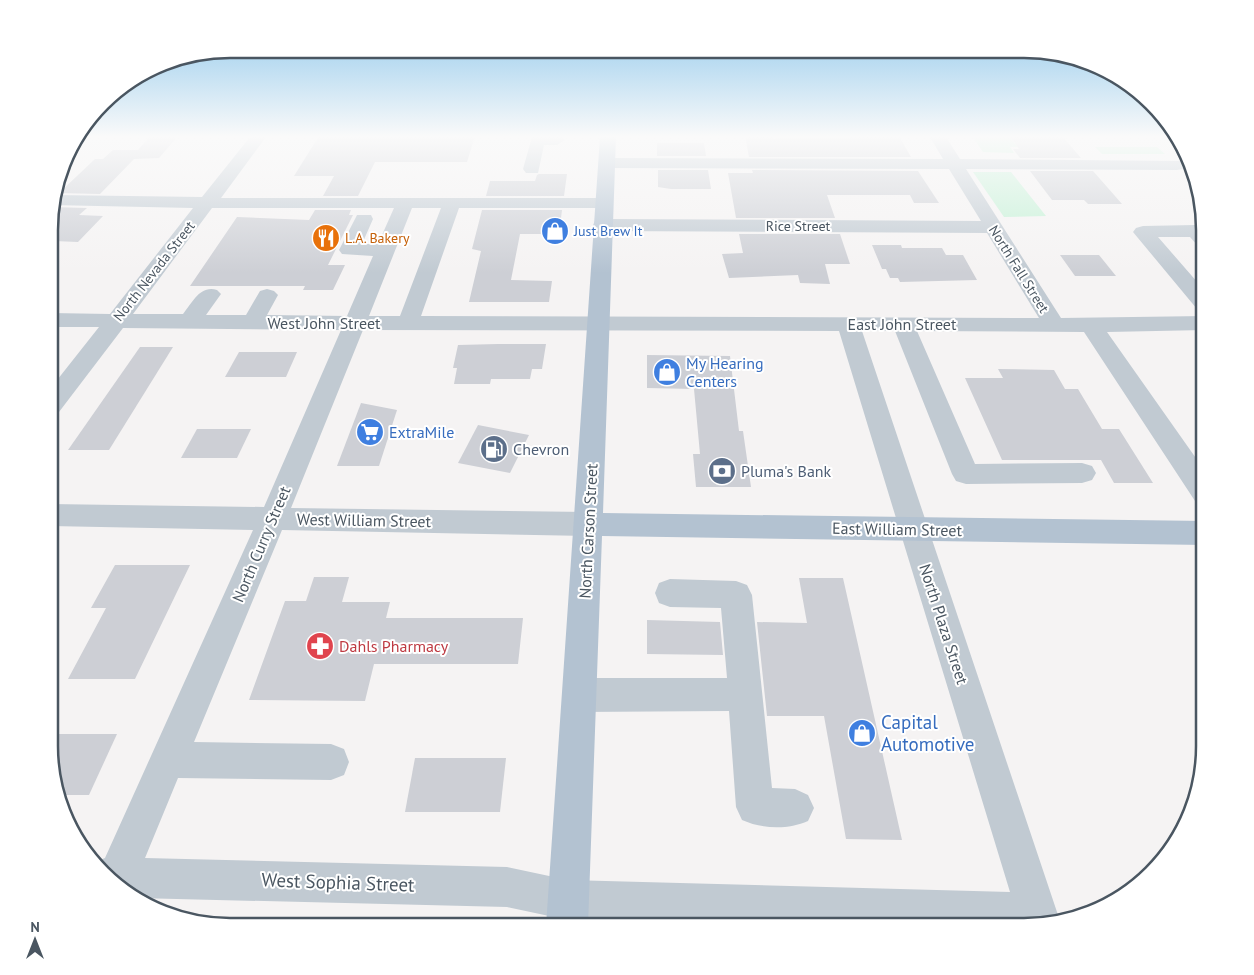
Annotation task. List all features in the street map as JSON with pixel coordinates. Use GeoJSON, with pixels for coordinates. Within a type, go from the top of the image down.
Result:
{"type":"FeatureCollection","features":[{"type":"Feature","properties":{"kind":"main road","name":"North Carson Street"},"geometry":{"type":"LineString","coordinates":[[568,913],[606,182]]}},
{"type":"Feature","properties":{"kind":"main road","name":"East William Street"},"geometry":{"type":"LineString","coordinates":[[588,524],[1196,533]]}},
{"type":"Feature","properties":{"kind":"street","name":"North Nevada Street"},"geometry":{"type":"LineString","coordinates":[[58,396],[223,182]]}},
{"type":"Feature","properties":{"kind":"street","name":"North Fall Street"},"geometry":{"type":"LineString","coordinates":[[966,182],[1054,324]]}},
{"type":"Feature","properties":{"kind":"street"},"geometry":{"type":"LineString","coordinates":[[60,200],[207,203],[604,203]]}},
{"type":"Feature","properties":{"kind":"street","name":"North Curry Street"},"geometry":{"type":"LineString","coordinates":[[115,874],[168,760],[273,518],[353,323],[405,204]]}},
{"type":"Feature","properties":{"kind":"street"},"geometry":{"type":"LineString","coordinates":[[408,323],[452,204]]}},
{"type":"Feature","properties":{"kind":"street"},"geometry":{"type":"LineString","coordinates":[[364,219],[348,250],[385,250]]}},
{"type":"Feature","properties":{"kind":"street","name":"Rice Street"},"geometry":{"type":"LineString","coordinates":[[602,225],[993,227]]}},
{"type":"Feature","properties":{"kind":"street"},"geometry":{"type":"LineString","coordinates":[[1196,233],[1143,232],[1196,290]]}},
{"type":"Feature","properties":{"kind":"street"},"geometry":{"type":"LineString","coordinates":[[190,321],[210,294]]}},
{"type":"Feature","properties":{"kind":"street"},"geometry":{"type":"LineString","coordinates":[[254,322],[267,295]]}},
{"type":"Feature","properties":{"kind":"street","name":"West John Street"},"geometry":{"type":"LineString","coordinates":[[58,320],[598,323]]}},
{"type":"Feature","properties":{"kind":"street","name":"East John Street"},"geometry":{"type":"LineString","coordinates":[[598,323],[1091,325],[1196,323]]}},
{"type":"Feature","properties":{"kind":"street","name":"North Plaza Street"},"geometry":{"type":"LineString","coordinates":[[848,324],[1039,917]]}},
{"type":"Feature","properties":{"kind":"street"},"geometry":{"type":"LineString","coordinates":[[903,324],[966,474],[1082,473]]}},
{"type":"Feature","properties":{"kind":"street"},"geometry":{"type":"LineString","coordinates":[[1091,325],[1196,480]]}},
{"type":"Feature","properties":{"kind":"street","name":"West William Street"},"geometry":{"type":"LineString","coordinates":[[58,515],[588,524]]}},
{"type":"Feature","properties":{"kind":"street"},"geometry":{"type":"LineString","coordinates":[[670,593],[736,595],[755,807],[795,808]]}},
{"type":"Feature","properties":{"kind":"street"},"geometry":{"type":"LineString","coordinates":[[579,695],[744,694]]}},
{"type":"Feature","properties":{"kind":"street"},"geometry":{"type":"LineString","coordinates":[[168,760],[331,762]]}},
{"type":"Feature","properties":{"kind":"street","name":"West Sophia Street"},"geometry":{"type":"LineString","coordinates":[[121,879],[507,887],[568,913],[1026,918]]}},
{"type":"Feature","properties":{"kind":"green space"},"geometry":{"type":"Polygon","coordinates":[[[980,182],[1019,182],[1046,216],[1004,217],[980,182]]]}},
{"type":"Feature","properties":{"kind":"building"},"geometry":{"type":"Polygon","coordinates":[[[70,182],[111,182],[100,194],[62,193],[70,182]]]}},
{"type":"Feature","properties":{"kind":"building"},"geometry":{"type":"Polygon","coordinates":[[[330,182],[365,182],[358,196],[323,196],[330,182]]]}},
{"type":"Feature","properties":{"kind":"building"},"geometry":{"type":"Polygon","coordinates":[[[490,182],[566,182],[564,196],[486,196],[490,182]]]}},
{"type":"Feature","properties":{"kind":"building"},"geometry":{"type":"Polygon","coordinates":[[[658,182],[710,182],[711,189],[671,189],[658,187],[658,182]]]}},
{"type":"Feature","properties":{"kind":"building"},"geometry":{"type":"Polygon","coordinates":[[[730,182],[926,182],[939,203],[914,203],[910,195],[827,195],[835,218],[736,218],[730,182]]]}},
{"type":"Feature","properties":{"kind":"building"},"geometry":{"type":"Polygon","coordinates":[[[1039,182],[1103,182],[1122,204],[1088,204],[1084,200],[1052,200],[1039,182]]]}},
{"type":"Feature","properties":{"kind":"building"},"geometry":{"type":"Polygon","coordinates":[[[59,207],[87,208],[79,215],[103,216],[78,242],[58,241],[59,207]]]}},
{"type":"Feature","properties":{"kind":"building"},"geometry":{"type":"Polygon","coordinates":[[[315,210],[351,210],[349,215],[353,215],[328,265],[345,265],[333,290],[303,290],[305,286],[190,286],[237,217],[309,220],[315,210]]]}},
{"type":"Feature","properties":{"kind":"building"},"geometry":{"type":"Polygon","coordinates":[[[482,210],[562,210],[559,234],[520,234],[511,280],[552,281],[549,302],[469,302],[481,251],[472,249],[482,210]]]}},
{"type":"Feature","properties":{"kind":"building"},"geometry":{"type":"Polygon","coordinates":[[[739,234],[840,234],[850,264],[825,264],[830,284],[800,283],[798,275],[729,278],[722,254],[743,253],[739,234]]]}},
{"type":"Feature","properties":{"kind":"building"},"geometry":{"type":"Polygon","coordinates":[[[872,245],[901,245],[902,248],[942,248],[946,255],[963,255],[977,280],[900,282],[898,278],[890,278],[886,269],[882,269],[872,245]]]}},
{"type":"Feature","properties":{"kind":"building"},"geometry":{"type":"Polygon","coordinates":[[[1060,255],[1099,255],[1116,276],[1075,276],[1060,255]]]}},
{"type":"Feature","properties":{"kind":"building"},"geometry":{"type":"Polygon","coordinates":[[[546,344],[542,369],[532,369],[530,379],[491,379],[490,384],[454,384],[457,368],[453,368],[458,345],[546,344]]]}},
{"type":"Feature","properties":{"kind":"building"},"geometry":{"type":"Polygon","coordinates":[[[140,347],[173,347],[109,450],[68,450],[140,347]]]}},
{"type":"Feature","properties":{"kind":"building"},"geometry":{"type":"Polygon","coordinates":[[[239,352],[297,352],[286,377],[225,377],[239,352]]]}},
{"type":"Feature","properties":{"kind":"building"},"geometry":{"type":"Polygon","coordinates":[[[647,355],[730,356],[739,431],[743,431],[751,487],[696,487],[693,454],[700,454],[694,389],[647,388],[647,355]]]}},
{"type":"Feature","properties":{"kind":"building"},"geometry":{"type":"Polygon","coordinates":[[[998,369],[1054,370],[1065,389],[1078,389],[1102,429],[1119,429],[1153,483],[1114,483],[1101,460],[1002,460],[965,378],[1003,378],[998,369]]]}},
{"type":"Feature","properties":{"kind":"building","name":"ExtraMile"},"geometry":{"type":"Polygon","coordinates":[[[361,403],[397,410],[379,466],[337,466],[361,403]]]}},
{"type":"Feature","properties":{"kind":"building","name":"Chevron"},"geometry":{"type":"Polygon","coordinates":[[[478,425],[529,435],[510,473],[458,463],[478,425]]]}},
{"type":"Feature","properties":{"kind":"building"},"geometry":{"type":"Polygon","coordinates":[[[197,429],[251,429],[237,458],[181,458],[197,429]]]}},
{"type":"Feature","properties":{"kind":"building"},"geometry":{"type":"Polygon","coordinates":[[[115,565],[190,565],[135,679],[68,679],[106,608],[91,608],[115,565]]]}},
{"type":"Feature","properties":{"kind":"building"},"geometry":{"type":"Polygon","coordinates":[[[314,577],[349,577],[342,602],[390,602],[386,618],[523,618],[518,664],[374,664],[365,701],[249,700],[285,601],[306,601],[314,577]]]}},
{"type":"Feature","properties":{"kind":"building"},"geometry":{"type":"Polygon","coordinates":[[[799,578],[843,578],[902,840],[846,839],[824,716],[767,716],[757,622],[807,623],[799,578]]]}},
{"type":"Feature","properties":{"kind":"building"},"geometry":{"type":"Polygon","coordinates":[[[647,620],[720,622],[723,655],[647,654],[647,620]]]}},
{"type":"Feature","properties":{"kind":"building"},"geometry":{"type":"Polygon","coordinates":[[[58,734],[117,734],[89,795],[65,795],[58,757],[58,734]]]}},
{"type":"Feature","properties":{"kind":"building"},"geometry":{"type":"Polygon","coordinates":[[[415,758],[506,758],[500,812],[405,812],[415,758]]]}},
{"type":"Feature","properties":{"kind":"place","name":"Just Brew It"},"geometry":{"type":"Point","coordinates":[555,231]}},
{"type":"Feature","properties":{"kind":"place","name":"L.A. Bakery"},"geometry":{"type":"Point","coordinates":[326,238]}},
{"type":"Feature","properties":{"kind":"place","name":"My Hearing Centers"},"geometry":{"type":"Point","coordinates":[667,372]}},
{"type":"Feature","properties":{"kind":"place","name":"ExtraMile"},"geometry":{"type":"Point","coordinates":[370,432]}},
{"type":"Feature","properties":{"kind":"place","name":"Chevron"},"geometry":{"type":"Point","coordinates":[494,449]}},
{"type":"Feature","properties":{"kind":"place","name":"Pluma's Bank"},"geometry":{"type":"Point","coordinates":[722,471]}},
{"type":"Feature","properties":{"kind":"place","name":"Dahls Pharmacy"},"geometry":{"type":"Point","coordinates":[320,646]}},
{"type":"Feature","properties":{"kind":"place","name":"Capital Automotive"},"geometry":{"type":"Point","coordinates":[862,733]}}]}
